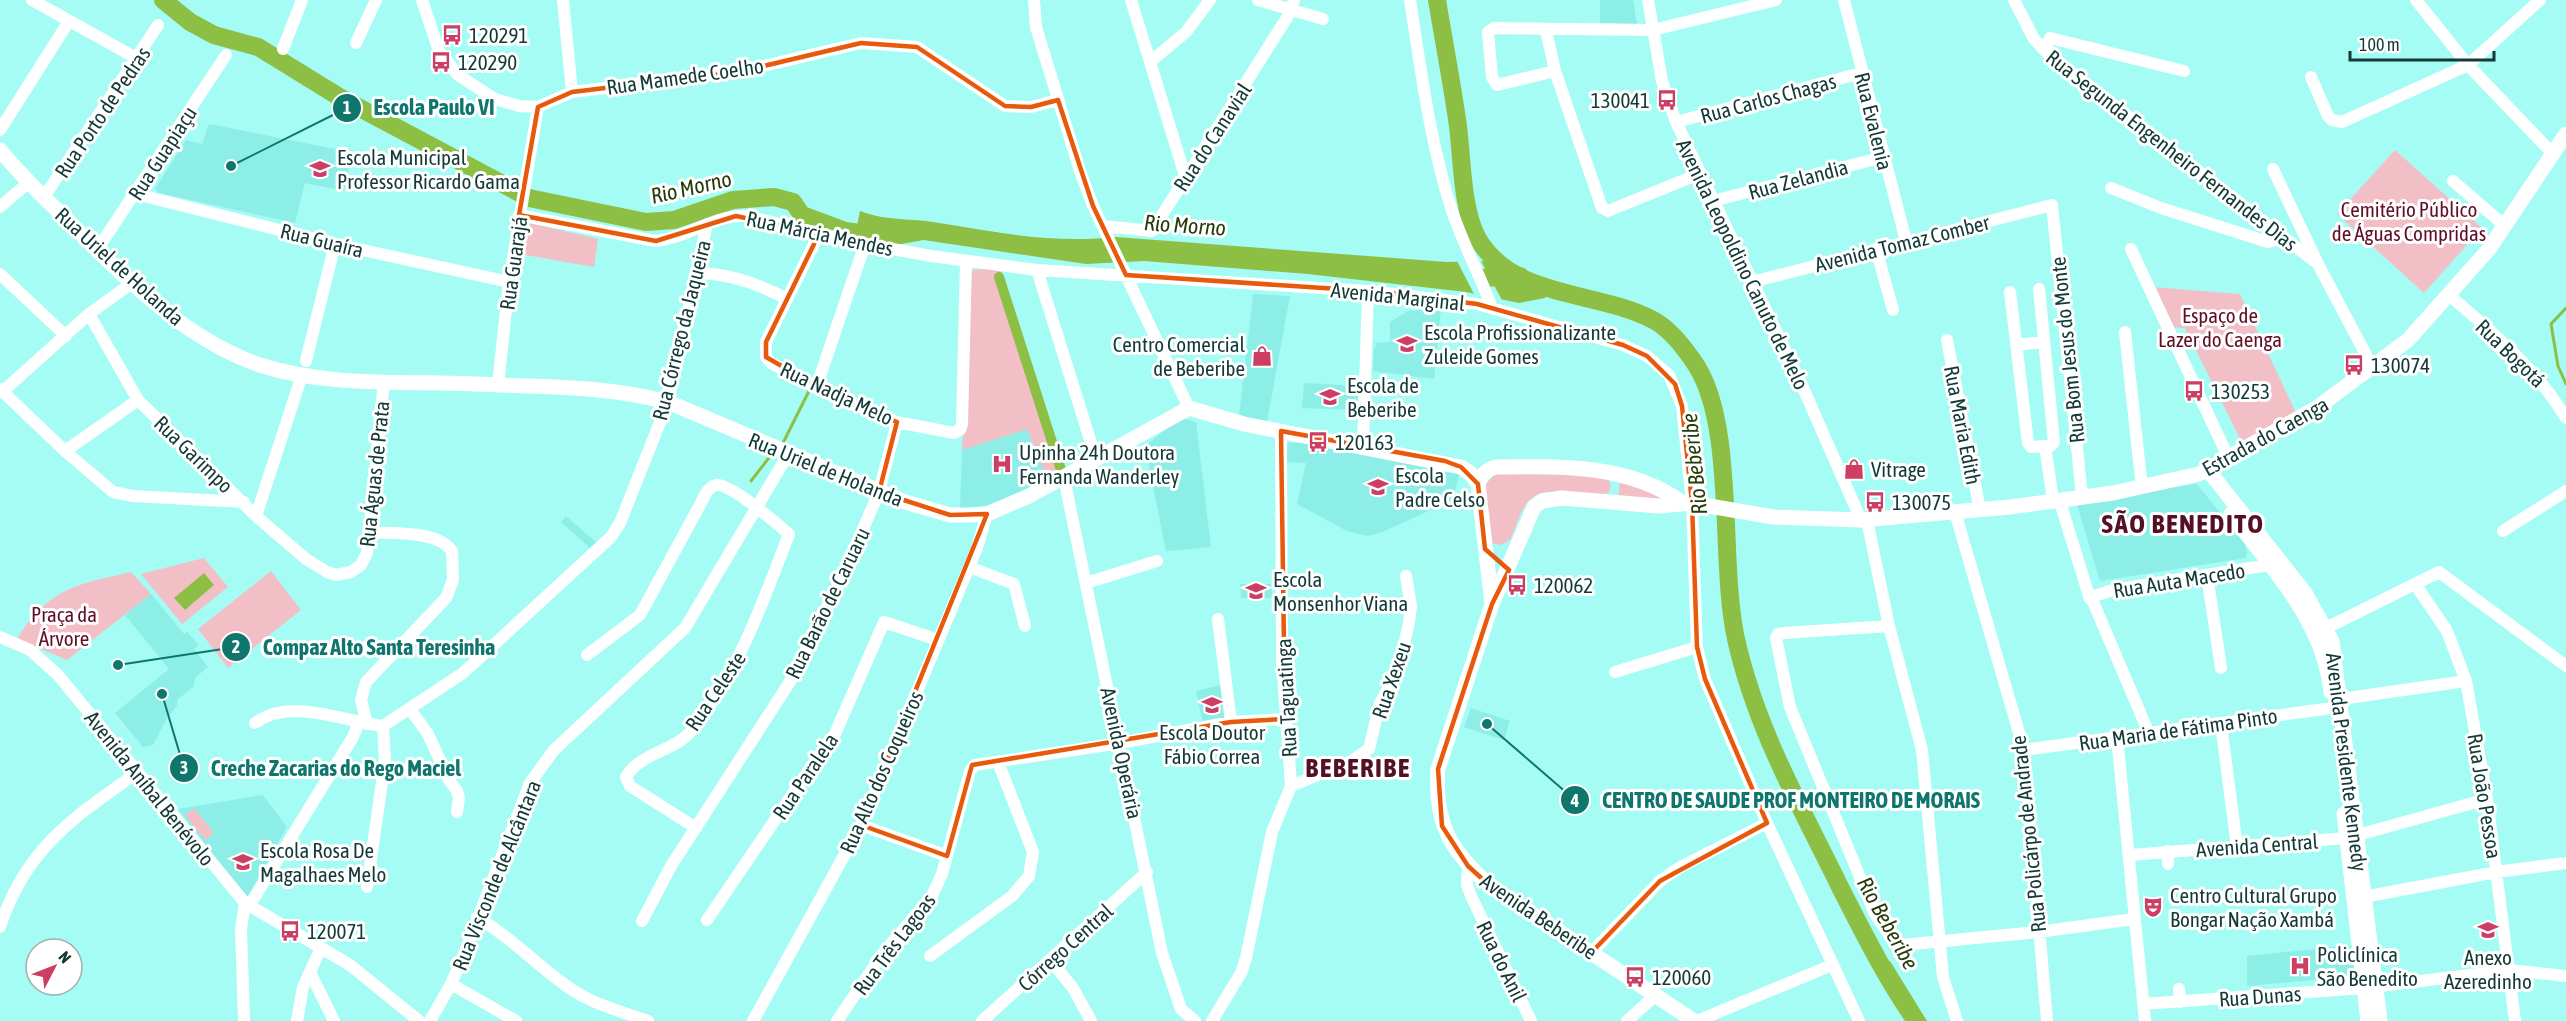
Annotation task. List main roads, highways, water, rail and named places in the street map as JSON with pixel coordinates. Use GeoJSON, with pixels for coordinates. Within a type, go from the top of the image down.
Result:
{"type":"FeatureCollection","features":[{"type":"Feature","properties":{"kind":"main road","name":"Estrada do Caenga"},"geometry":{"type":"LineString","coordinates":[[1688,503],[1773,517],[1864,520],[1980,510],[2142,488],[2204,472],[2319,407],[2408,340],[2449,295],[2505,226],[2566,134]]}},
{"type":"Feature","properties":{"kind":"main road","name":"Rua Uriel de Holanda"},"geometry":{"type":"LineString","coordinates":[[0,150],[28,183],[97,250],[178,321],[213,343],[263,366],[304,368],[384,381],[602,388],[668,402],[879,492],[950,514],[987,514],[1064,478],[1189,408],[1219,418],[1461,467],[1472,474],[1478,484]]}},
{"type":"Feature","properties":{"kind":"main road"},"geometry":{"type":"LineString","coordinates":[[1478,484],[1483,474],[1496,467],[1585,469],[1633,477],[1688,503]]}},
{"type":"Feature","properties":{"kind":"main road","name":"Avenida Presidente Kennedy"},"geometry":{"type":"LineString","coordinates":[[2204,472],[2308,620],[2322,649],[2336,704],[2370,987],[2380,1021]]}},
{"type":"Feature","properties":{"kind":"main road","name":"Avenida Presidente Kennedy"},"geometry":{"type":"LineString","coordinates":[[2204,472],[2305,593],[2326,628],[2337,664],[2336,704]]}},
{"type":"Feature","properties":{"kind":"main road"},"geometry":{"type":"LineString","coordinates":[[1630,506],[1641,495],[1642,489],[1633,477]]}},
{"type":"Feature","properties":{"kind":"main road","name":"Avenida Beberibe"},"geometry":{"type":"LineString","coordinates":[[1478,484],[1492,604]]}},
{"type":"Feature","properties":{"kind":"main road","name":"Avenida Beberibe"},"geometry":{"type":"LineString","coordinates":[[1630,506],[1551,498],[1534,507],[1514,558],[1492,604],[1438,769],[1436,791],[1442,826],[1468,866],[1499,892],[1696,1021]]}},
{"type":"Feature","properties":{"kind":"main road"},"geometry":{"type":"LineString","coordinates":[[1630,506],[1688,503]]}},
{"type":"Feature","properties":{"kind":"main road"},"geometry":{"type":"LineString","coordinates":[[1485,549],[1497,563],[1514,558]]}},
{"type":"Feature","properties":{"kind":"main road","name":"Avenida Presidente Kennedy"},"geometry":{"type":"LineString","coordinates":[[2352,836],[2364,897],[2370,987],[2368,1021]]}},
{"type":"Feature","properties":{"kind":"waterway","name":"Rio Morno"},"geometry":{"type":"LineString","coordinates":[[163,0],[190,22],[214,35],[258,47],[341,98],[529,198],[646,222],[674,220],[733,200],[774,197],[793,202],[802,215],[845,231],[859,233],[867,231],[890,237],[918,232]]}},
{"type":"Feature","properties":{"kind":"waterway","name":"Rio Beberibe"},"geometry":{"type":"LineString","coordinates":[[1437,0],[1458,126],[1466,199],[1478,239],[1494,259],[1513,273],[1535,284],[1633,311],[1655,321],[1678,341],[1692,359],[1709,391],[1717,423],[1722,459],[1731,608],[1736,639],[1755,704],[1795,798],[1841,889],[1867,940],[1916,1021]]}},
{"type":"Feature","properties":{"kind":"waterway","name":"Rio Morno"},"geometry":{"type":"LineString","coordinates":[[1484,278],[1520,276]]}},
{"type":"Feature","properties":{"kind":"waterway"},"geometry":{"type":"LineString","coordinates":[[999,277],[1061,470]]}},
{"type":"Feature","properties":{"kind":"waterway"},"geometry":{"type":"LineString","coordinates":[[2566,308],[2551,324],[2558,366],[2566,384]]}},
{"type":"Feature","properties":{"kind":"waterway"},"geometry":{"type":"LineString","coordinates":[[783,443],[810,389]]}},
{"type":"Feature","properties":{"kind":"waterway"},"geometry":{"type":"LineString","coordinates":[[751,481],[771,455]]}},
{"type":"Feature","properties":{"kind":"place","name":"120291"},"geometry":{"type":"Point","coordinates":[452,35]}},
{"type":"Feature","properties":{"kind":"place","name":"120290"},"geometry":{"type":"Point","coordinates":[441,62]}},
{"type":"Feature","properties":{"kind":"place","name":"130041"},"geometry":{"type":"Point","coordinates":[1667,100]}},
{"type":"Feature","properties":{"kind":"place","name":"Escola Paulo VI"},"geometry":{"type":"Point","coordinates":[231,166]}},
{"type":"Feature","properties":{"kind":"place","name":"Escola Municipal Professor Ricardo Gama"},"geometry":{"type":"Point","coordinates":[320,169]}},
{"type":"Feature","properties":{"kind":"place","name":"Escola Profissionalizante Zuleide Gomes"},"geometry":{"type":"Point","coordinates":[1407,344]}},
{"type":"Feature","properties":{"kind":"place","name":"Centro Comercial de Beberibe"},"geometry":{"type":"Point","coordinates":[1262,356]}},
{"type":"Feature","properties":{"kind":"place","name":"130074"},"geometry":{"type":"Point","coordinates":[2354,365]}},
{"type":"Feature","properties":{"kind":"place","name":"130253"},"geometry":{"type":"Point","coordinates":[2194,391]}},
{"type":"Feature","properties":{"kind":"place","name":"Escola de Beberibe"},"geometry":{"type":"Point","coordinates":[1330,397]}},
{"type":"Feature","properties":{"kind":"place","name":"120163"},"geometry":{"type":"Point","coordinates":[1318,442]}},
{"type":"Feature","properties":{"kind":"place","name":"Upinha 24h Doutora Fernanda Wanderley"},"geometry":{"type":"Point","coordinates":[1002,464]}},
{"type":"Feature","properties":{"kind":"place","name":"Vitrage"},"geometry":{"type":"Point","coordinates":[1854,469]}},
{"type":"Feature","properties":{"kind":"place","name":"Escola Padre Celso"},"geometry":{"type":"Point","coordinates":[1378,487]}},
{"type":"Feature","properties":{"kind":"place","name":"130075"},"geometry":{"type":"Point","coordinates":[1875,502]}},
{"type":"Feature","properties":{"kind":"place","name":"120062"},"geometry":{"type":"Point","coordinates":[1517,585]}},
{"type":"Feature","properties":{"kind":"place","name":"Escola Monsenhor Viana"},"geometry":{"type":"Point","coordinates":[1256,591]}},
{"type":"Feature","properties":{"kind":"place","name":"Compaz Alto Santa Teresinha"},"geometry":{"type":"Point","coordinates":[118,665]}},
{"type":"Feature","properties":{"kind":"place","name":"Creche Zacarias do Rego Maciel"},"geometry":{"type":"Point","coordinates":[162,694]}},
{"type":"Feature","properties":{"kind":"place","name":"Escola Doutor Fábio Correa"},"geometry":{"type":"Point","coordinates":[1212,705]}},
{"type":"Feature","properties":{"kind":"place","name":"CENTRO DE SAUDE PROF MONTEIRO DE MORAIS"},"geometry":{"type":"Point","coordinates":[1487,724]}},
{"type":"Feature","properties":{"kind":"place","name":"Escola Rosa De Magalhaes Melo"},"geometry":{"type":"Point","coordinates":[243,862]}},
{"type":"Feature","properties":{"kind":"place","name":"Centro Cultural Grupo Bongar Nação Xambá"},"geometry":{"type":"Point","coordinates":[2153,907]}},
{"type":"Feature","properties":{"kind":"place","name":"Anexo Azeredinho"},"geometry":{"type":"Point","coordinates":[2488,930]}},
{"type":"Feature","properties":{"kind":"place","name":"120071"},"geometry":{"type":"Point","coordinates":[290,931]}},
{"type":"Feature","properties":{"kind":"place","name":"Policlínica São Benedito"},"geometry":{"type":"Point","coordinates":[2300,966]}},
{"type":"Feature","properties":{"kind":"place","name":"120060"},"geometry":{"type":"Point","coordinates":[1635,977]}},
{"type":"Feature","properties":{"kind":"district","name":"SÃO BENEDITO"},"geometry":{"type":"Point","coordinates":[2183,523]}},
{"type":"Feature","properties":{"kind":"district","name":"BEBERIBE"},"geometry":{"type":"Point","coordinates":[1358,767]}},
{"type":"Feature","properties":{"kind":"park label","name":"Cemitério Público de Águas Compridas"},"geometry":{"type":"Point","coordinates":[2409,221]}},
{"type":"Feature","properties":{"kind":"park label","name":"Espaço de Lazer do Caenga"},"geometry":{"type":"Point","coordinates":[2220,327]}},
{"type":"Feature","properties":{"kind":"park label","name":"Praça da Árvore"},"geometry":{"type":"Point","coordinates":[64,626]}}]}
